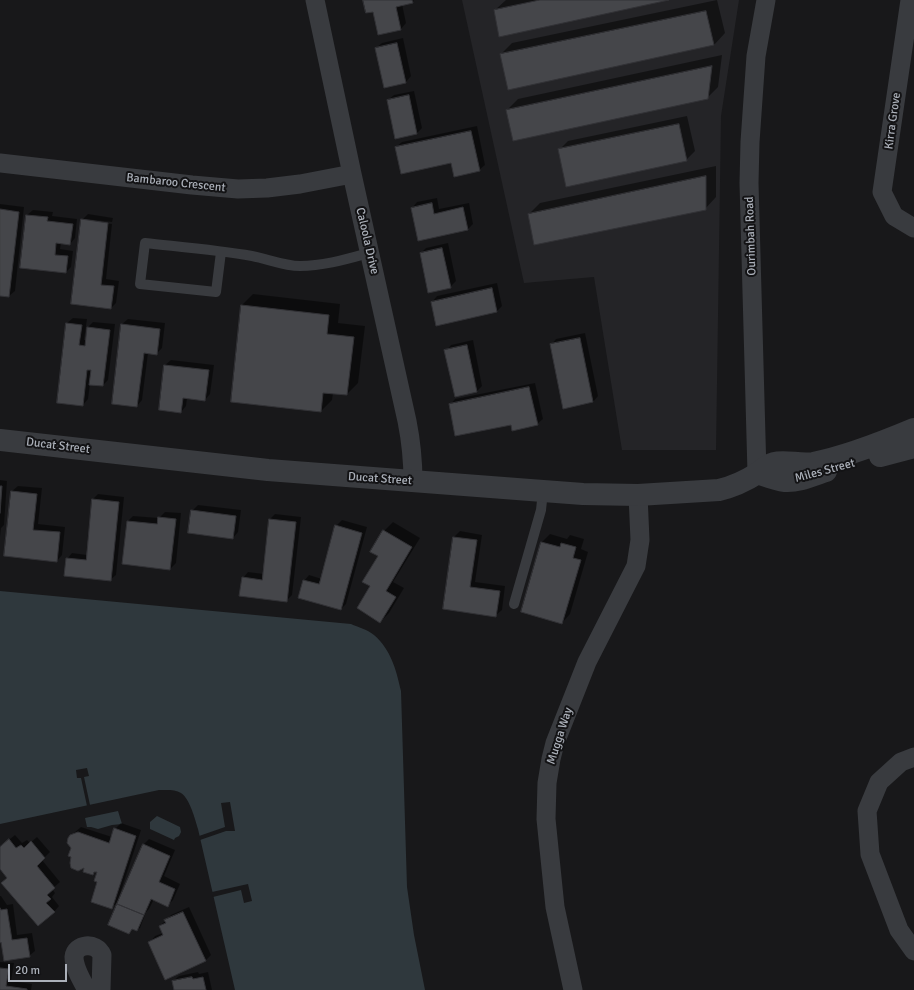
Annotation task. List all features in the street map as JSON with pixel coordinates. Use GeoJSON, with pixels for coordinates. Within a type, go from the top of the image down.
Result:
{"type":"FeatureCollection","features":[{"type":"Feature","properties":{"kind":"street","name":"Caloola Drive"},"geometry":{"type":"LineString","coordinates":[[315,0],[410,436],[413,463],[413,482]]}},
{"type":"Feature","properties":{"kind":"street","name":"Ourimbah Road"},"geometry":{"type":"LineString","coordinates":[[757,473],[749,183],[750,142],[756,56],[766,0]]}},
{"type":"Feature","properties":{"kind":"street","name":"Kirra Grove"},"geometry":{"type":"LineString","coordinates":[[910,0],[882,192],[894,216],[914,228]]}},
{"type":"Feature","properties":{"kind":"street","name":"Bambaroo Crescent"},"geometry":{"type":"LineString","coordinates":[[0,163],[238,189],[287,186],[352,174]]}},
{"type":"Feature","properties":{"kind":"street","name":"Miles Street"},"geometry":{"type":"LineString","coordinates":[[757,473],[774,463],[802,464],[819,462],[865,448],[914,429]]}},
{"type":"Feature","properties":{"kind":"street","name":"Ducat Street"},"geometry":{"type":"LineString","coordinates":[[0,440],[268,470],[583,494],[638,495],[719,490],[730,487],[757,473]]}},
{"type":"Feature","properties":{"kind":"street","name":"Miles Street"},"geometry":{"type":"LineString","coordinates":[[757,473],[781,480],[795,480],[914,447]]}},
{"type":"Feature","properties":{"kind":"street","name":"Mugga Way"},"geometry":{"type":"LineString","coordinates":[[573,990],[555,907],[546,819],[547,778],[555,743],[587,662],[636,566],[640,540],[638,495]]}},
{"type":"Feature","properties":{"kind":"street"},"geometry":{"type":"LineString","coordinates":[[914,757],[901,762],[879,782],[868,811],[870,854],[899,930],[914,951]]}},
{"type":"Feature","properties":{"kind":"street"},"geometry":{"type":"LineString","coordinates":[[87,990],[76,966],[74,956],[76,951],[82,947],[91,945],[97,947],[102,955],[101,990]]}},
{"type":"Feature","properties":{"kind":"lane"},"geometry":{"type":"LineString","coordinates":[[221,252],[216,292],[140,284],[145,243],[221,252],[251,256],[298,266],[323,264],[370,253]]}},
{"type":"Feature","properties":{"kind":"lane"},"geometry":{"type":"LineString","coordinates":[[514,604],[541,510],[543,491]]}},
{"type":"Feature","properties":{"kind":"shaded area"},"geometry":{"type":"Polygon","coordinates":[[[462,0],[739,0],[721,116],[716,450],[622,450],[594,277],[524,283],[462,0]]]}},
{"type":"Feature","properties":{"kind":"shaded area"},"geometry":{"type":"Polygon","coordinates":[[[0,591],[351,624],[374,635],[385,647],[392,660],[401,691],[407,887],[414,935],[425,990],[235,990],[198,829],[190,804],[179,792],[159,790],[0,824],[0,591]]]}},
{"type":"Feature","properties":{"kind":"shaded area"},"geometry":{"type":"Polygon","coordinates":[[[118,811],[122,824],[98,829],[87,827],[85,818],[118,811]]]}},
{"type":"Feature","properties":{"kind":"shaded area"},"geometry":{"type":"Polygon","coordinates":[[[157,816],[180,827],[181,832],[179,836],[174,840],[150,829],[150,822],[157,816]]]}},
{"type":"Feature","properties":{"kind":"pier"},"geometry":{"type":"Polygon","coordinates":[[[87,768],[89,776],[84,777],[90,805],[87,806],[81,778],[77,778],[76,770],[87,768]]]}},
{"type":"Feature","properties":{"kind":"pier"},"geometry":{"type":"Polygon","coordinates":[[[230,802],[235,831],[226,831],[200,840],[199,836],[225,827],[221,803],[230,802]]]}},
{"type":"Feature","properties":{"kind":"pier"},"geometry":{"type":"Polygon","coordinates":[[[248,884],[252,901],[244,903],[241,890],[213,897],[212,892],[248,884]]]}},
{"type":"Feature","properties":{"kind":"building"},"geometry":{"type":"Polygon","coordinates":[[[363,0],[412,0],[413,3],[396,7],[401,30],[378,35],[373,12],[366,13],[363,0]]]}},
{"type":"Feature","properties":{"kind":"building"},"geometry":{"type":"Polygon","coordinates":[[[540,0],[669,0],[499,37],[494,10],[540,0]]]}},
{"type":"Feature","properties":{"kind":"building"},"geometry":{"type":"Polygon","coordinates":[[[706,11],[714,45],[508,90],[500,54],[706,11]]]}},
{"type":"Feature","properties":{"kind":"building"},"geometry":{"type":"Polygon","coordinates":[[[397,43],[406,83],[384,88],[375,48],[397,43]]]}},
{"type":"Feature","properties":{"kind":"building"},"geometry":{"type":"Polygon","coordinates":[[[712,66],[708,99],[513,141],[506,110],[712,66]]]}},
{"type":"Feature","properties":{"kind":"building"},"geometry":{"type":"Polygon","coordinates":[[[409,95],[417,134],[395,139],[387,100],[409,95]]]}},
{"type":"Feature","properties":{"kind":"building"},"geometry":{"type":"Polygon","coordinates":[[[679,124],[687,161],[566,187],[558,149],[679,124]]]}},
{"type":"Feature","properties":{"kind":"building"},"geometry":{"type":"Polygon","coordinates":[[[471,131],[480,171],[454,177],[451,163],[401,174],[395,147],[471,131]]]}},
{"type":"Feature","properties":{"kind":"building"},"geometry":{"type":"Polygon","coordinates":[[[706,176],[706,210],[534,245],[528,214],[706,176]]]}},
{"type":"Feature","properties":{"kind":"building"},"geometry":{"type":"Polygon","coordinates":[[[432,203],[434,214],[463,207],[468,230],[418,241],[411,208],[432,203]]]}},
{"type":"Feature","properties":{"kind":"building"},"geometry":{"type":"Polygon","coordinates":[[[0,209],[19,212],[9,297],[0,296],[0,209]]]}},
{"type":"Feature","properties":{"kind":"building"},"geometry":{"type":"Polygon","coordinates":[[[26,215],[48,217],[47,221],[73,224],[70,245],[56,243],[55,255],[68,256],[66,273],[20,268],[26,215]]]}},
{"type":"Feature","properties":{"kind":"building"},"geometry":{"type":"Polygon","coordinates":[[[81,219],[108,223],[101,285],[114,286],[111,309],[71,304],[81,219]]]}},
{"type":"Feature","properties":{"kind":"building"},"geometry":{"type":"Polygon","coordinates":[[[442,248],[451,288],[428,293],[420,253],[442,248]]]}},
{"type":"Feature","properties":{"kind":"building"},"geometry":{"type":"Polygon","coordinates":[[[492,288],[497,312],[436,326],[431,302],[492,288]]]}},
{"type":"Feature","properties":{"kind":"building"},"geometry":{"type":"Polygon","coordinates":[[[241,305],[329,315],[327,334],[354,337],[347,395],[323,393],[321,412],[231,402],[241,305]]]}},
{"type":"Feature","properties":{"kind":"building"},"geometry":{"type":"Polygon","coordinates":[[[66,323],[82,325],[79,345],[85,346],[87,327],[110,330],[103,386],[89,385],[91,370],[87,370],[83,406],[57,403],[66,323]]]}},
{"type":"Feature","properties":{"kind":"building"},"geometry":{"type":"Polygon","coordinates":[[[121,324],[160,329],[157,355],[144,353],[137,407],[112,404],[121,324]]]}},
{"type":"Feature","properties":{"kind":"building"},"geometry":{"type":"Polygon","coordinates":[[[580,338],[593,402],[563,409],[550,344],[580,338]]]}},
{"type":"Feature","properties":{"kind":"building"},"geometry":{"type":"Polygon","coordinates":[[[467,345],[477,392],[455,397],[444,350],[467,345]]]}},
{"type":"Feature","properties":{"kind":"building"},"geometry":{"type":"Polygon","coordinates":[[[164,365],[209,370],[205,401],[183,398],[181,413],[159,410],[164,365]]]}},
{"type":"Feature","properties":{"kind":"building"},"geometry":{"type":"Polygon","coordinates":[[[529,387],[538,425],[512,431],[511,425],[455,436],[449,404],[529,387]]]}},
{"type":"Feature","properties":{"kind":"building"},"geometry":{"type":"Polygon","coordinates":[[[0,486],[2,486],[0,513],[0,486]]]}},
{"type":"Feature","properties":{"kind":"building"},"geometry":{"type":"Polygon","coordinates":[[[11,491],[37,494],[33,530],[60,532],[57,562],[4,556],[11,491]]]}},
{"type":"Feature","properties":{"kind":"building"},"geometry":{"type":"Polygon","coordinates":[[[92,499],[119,502],[111,581],[64,576],[66,558],[86,560],[92,499]]]}},
{"type":"Feature","properties":{"kind":"building"},"geometry":{"type":"Polygon","coordinates":[[[191,510],[236,516],[233,539],[188,533],[191,510]]]}},
{"type":"Feature","properties":{"kind":"building"},"geometry":{"type":"Polygon","coordinates":[[[158,517],[176,519],[170,570],[122,564],[127,521],[157,524],[158,517]]]}},
{"type":"Feature","properties":{"kind":"building"},"geometry":{"type":"Polygon","coordinates":[[[269,519],[296,522],[287,602],[239,596],[242,577],[262,580],[269,519]]]}},
{"type":"Feature","properties":{"kind":"building"},"geometry":{"type":"Polygon","coordinates":[[[335,525],[362,533],[341,610],[298,598],[303,580],[319,584],[335,525]]]}},
{"type":"Feature","properties":{"kind":"building"},"geometry":{"type":"Polygon","coordinates":[[[383,530],[412,547],[386,591],[396,597],[380,623],[357,608],[370,586],[362,582],[378,556],[370,552],[383,530]]]}},
{"type":"Feature","properties":{"kind":"building"},"geometry":{"type":"Polygon","coordinates":[[[453,537],[477,540],[470,587],[500,591],[496,617],[443,609],[453,537]]]}},
{"type":"Feature","properties":{"kind":"building"},"geometry":{"type":"Polygon","coordinates":[[[541,542],[560,547],[561,543],[576,547],[573,558],[581,560],[562,624],[521,612],[541,542]]]}},
{"type":"Feature","properties":{"kind":"building"},"geometry":{"type":"Polygon","coordinates":[[[114,828],[136,836],[112,909],[91,902],[97,882],[94,881],[97,872],[94,872],[93,875],[83,872],[84,868],[78,871],[71,868],[71,857],[68,856],[71,848],[67,843],[70,835],[78,832],[109,843],[114,828]]]}},
{"type":"Feature","properties":{"kind":"building"},"geometry":{"type":"Polygon","coordinates":[[[9,839],[16,848],[21,845],[24,848],[31,841],[45,858],[37,866],[55,888],[47,895],[51,899],[46,903],[55,912],[38,926],[1,883],[7,878],[0,869],[0,847],[9,839]]]}},
{"type":"Feature","properties":{"kind":"building"},"geometry":{"type":"Polygon","coordinates":[[[143,844],[170,856],[159,882],[175,889],[168,907],[151,899],[144,915],[117,904],[143,844]]]}},
{"type":"Feature","properties":{"kind":"building"},"geometry":{"type":"Polygon","coordinates":[[[117,904],[144,915],[137,931],[132,929],[129,934],[108,925],[117,904]]]}},
{"type":"Feature","properties":{"kind":"building"},"geometry":{"type":"Polygon","coordinates":[[[0,908],[1,910],[7,909],[12,940],[27,938],[30,957],[4,961],[1,942],[0,943],[0,908]]]}},
{"type":"Feature","properties":{"kind":"building"},"geometry":{"type":"Polygon","coordinates":[[[183,912],[206,961],[165,980],[148,942],[163,935],[159,926],[166,923],[164,920],[183,912]]]}},
{"type":"Feature","properties":{"kind":"building"},"geometry":{"type":"Polygon","coordinates":[[[0,968],[9,969],[6,986],[27,990],[0,990],[0,968]]]}},
{"type":"Feature","properties":{"kind":"building"},"geometry":{"type":"Polygon","coordinates":[[[192,977],[193,979],[203,977],[206,990],[174,990],[172,981],[192,977]]]}}]}
